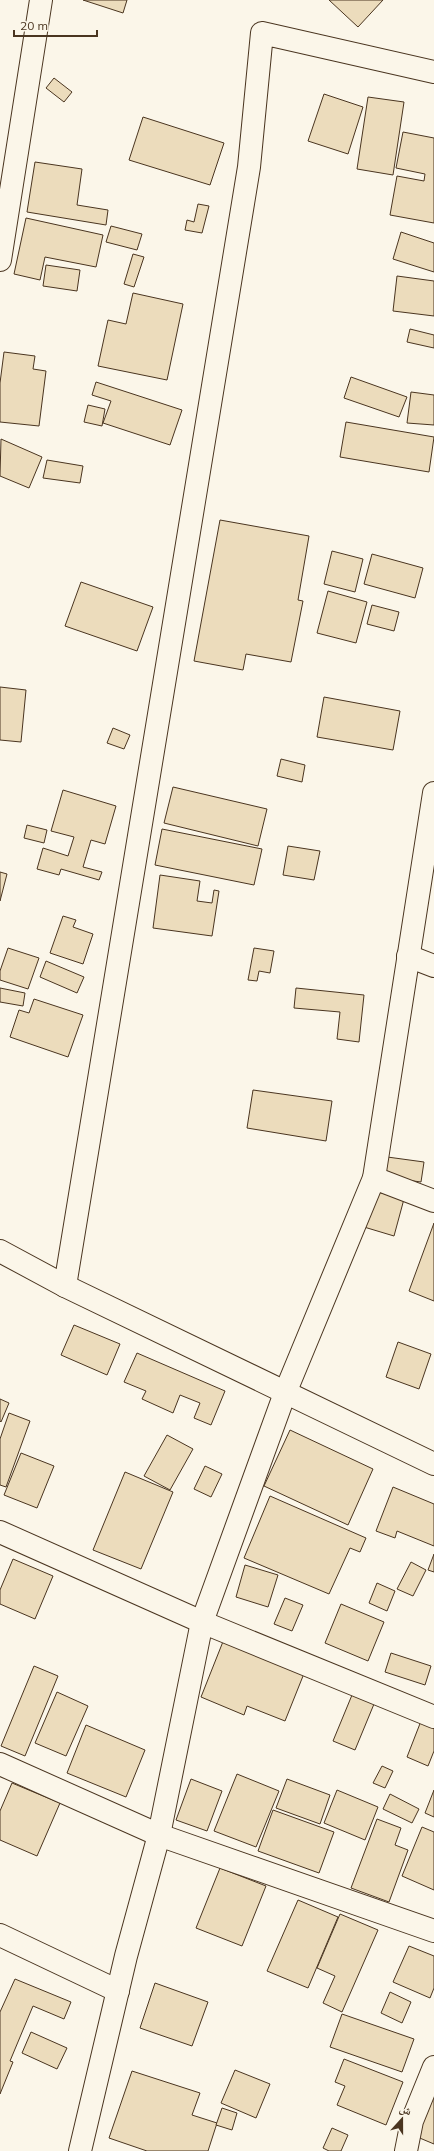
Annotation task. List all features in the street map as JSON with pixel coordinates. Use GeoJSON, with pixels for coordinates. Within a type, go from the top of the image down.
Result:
{"type":"FeatureCollection","features":[{"type":"Feature","properties":{"kind":"street"},"geometry":{"type":"LineString","coordinates":[[0,260],[41,0]]}},
{"type":"Feature","properties":{"kind":"street"},"geometry":{"type":"LineString","coordinates":[[65,1286],[249,167],[262,33],[434,72]]}},
{"type":"Feature","properties":{"kind":"street"},"geometry":{"type":"LineString","coordinates":[[80,2151],[118,1991],[159,1835],[202,1622],[285,1393],[374,1178],[434,793]]}},
{"type":"Feature","properties":{"kind":"street"},"geometry":{"type":"LineString","coordinates":[[408,956],[434,966]]}},
{"type":"Feature","properties":{"kind":"street"},"geometry":{"type":"LineString","coordinates":[[374,1178],[434,1201]]}},
{"type":"Feature","properties":{"kind":"street"},"geometry":{"type":"LineString","coordinates":[[0,1252],[65,1286],[434,1464]]}},
{"type":"Feature","properties":{"kind":"street"},"geometry":{"type":"LineString","coordinates":[[0,1532],[202,1622],[434,1717]]}},
{"type":"Feature","properties":{"kind":"street"},"geometry":{"type":"LineString","coordinates":[[0,1764],[159,1835],[434,1932]]}},
{"type":"Feature","properties":{"kind":"street"},"geometry":{"type":"LineString","coordinates":[[0,1935],[118,1991]]}},
{"type":"Feature","properties":{"kind":"street"},"geometry":{"type":"LineString","coordinates":[[406,2151],[412,2121],[434,2067]]}},
{"type":"Feature","properties":{"kind":"building"},"geometry":{"type":"Polygon","coordinates":[[[83,0],[127,0],[123,13],[83,0]]]}},
{"type":"Feature","properties":{"kind":"building"},"geometry":{"type":"Polygon","coordinates":[[[329,0],[383,0],[358,27],[329,0]]]}},
{"type":"Feature","properties":{"kind":"building"},"geometry":{"type":"Polygon","coordinates":[[[54,78],[72,92],[64,102],[46,88],[54,78]]]}},
{"type":"Feature","properties":{"kind":"building"},"geometry":{"type":"Polygon","coordinates":[[[324,94],[363,107],[348,154],[308,141],[324,94]]]}},
{"type":"Feature","properties":{"kind":"building"},"geometry":{"type":"Polygon","coordinates":[[[368,97],[404,102],[393,175],[357,169],[368,97]]]}},
{"type":"Feature","properties":{"kind":"building"},"geometry":{"type":"Polygon","coordinates":[[[143,117],[224,143],[210,185],[129,160],[143,117]]]}},
{"type":"Feature","properties":{"kind":"building"},"geometry":{"type":"Polygon","coordinates":[[[403,132],[434,138],[434,223],[390,215],[397,176],[424,181],[425,174],[396,168],[403,132]]]}},
{"type":"Feature","properties":{"kind":"building"},"geometry":{"type":"Polygon","coordinates":[[[35,162],[82,169],[77,205],[108,210],[106,225],[27,212],[35,162]]]}},
{"type":"Feature","properties":{"kind":"building"},"geometry":{"type":"Polygon","coordinates":[[[198,204],[209,206],[202,233],[185,230],[187,220],[194,222],[198,204]]]}},
{"type":"Feature","properties":{"kind":"building"},"geometry":{"type":"Polygon","coordinates":[[[26,218],[103,235],[96,267],[45,257],[40,280],[14,274],[26,218]]]}},
{"type":"Feature","properties":{"kind":"building"},"geometry":{"type":"Polygon","coordinates":[[[111,226],[142,234],[137,250],[106,242],[111,226]]]}},
{"type":"Feature","properties":{"kind":"building"},"geometry":{"type":"Polygon","coordinates":[[[401,232],[434,243],[434,272],[393,259],[401,232]]]}},
{"type":"Feature","properties":{"kind":"building"},"geometry":{"type":"Polygon","coordinates":[[[133,254],[144,257],[134,287],[124,284],[133,254]]]}},
{"type":"Feature","properties":{"kind":"building"},"geometry":{"type":"Polygon","coordinates":[[[46,265],[80,270],[77,291],[43,286],[46,265]]]}},
{"type":"Feature","properties":{"kind":"building"},"geometry":{"type":"Polygon","coordinates":[[[397,276],[434,281],[434,316],[393,311],[397,276]]]}},
{"type":"Feature","properties":{"kind":"building"},"geometry":{"type":"Polygon","coordinates":[[[133,293],[183,304],[167,380],[98,366],[108,320],[126,324],[133,293]]]}},
{"type":"Feature","properties":{"kind":"building"},"geometry":{"type":"Polygon","coordinates":[[[410,329],[434,335],[434,348],[407,342],[410,329]]]}},
{"type":"Feature","properties":{"kind":"building"},"geometry":{"type":"Polygon","coordinates":[[[4,352],[35,356],[33,369],[46,371],[39,426],[0,422],[0,383],[4,352]]]}},
{"type":"Feature","properties":{"kind":"building"},"geometry":{"type":"Polygon","coordinates":[[[351,377],[407,397],[399,417],[344,398],[351,377]]]}},
{"type":"Feature","properties":{"kind":"building"},"geometry":{"type":"Polygon","coordinates":[[[96,382],[182,410],[170,445],[103,423],[111,401],[92,395],[96,382]]]}},
{"type":"Feature","properties":{"kind":"building"},"geometry":{"type":"Polygon","coordinates":[[[411,392],[434,395],[434,425],[407,423],[411,392]]]}},
{"type":"Feature","properties":{"kind":"building"},"geometry":{"type":"Polygon","coordinates":[[[88,405],[105,409],[102,426],[84,422],[88,405]]]}},
{"type":"Feature","properties":{"kind":"building"},"geometry":{"type":"Polygon","coordinates":[[[346,422],[434,437],[429,472],[340,457],[346,422]]]}},
{"type":"Feature","properties":{"kind":"building"},"geometry":{"type":"Polygon","coordinates":[[[1,439],[42,457],[29,488],[0,476],[1,439]]]}},
{"type":"Feature","properties":{"kind":"building"},"geometry":{"type":"Polygon","coordinates":[[[47,460],[83,466],[80,483],[43,478],[47,460]]]}},
{"type":"Feature","properties":{"kind":"building"},"geometry":{"type":"Polygon","coordinates":[[[220,520],[309,536],[298,600],[303,601],[291,662],[246,654],[243,670],[194,661],[220,520]]]}},
{"type":"Feature","properties":{"kind":"building"},"geometry":{"type":"Polygon","coordinates":[[[332,551],[363,559],[355,592],[324,584],[332,551]]]}},
{"type":"Feature","properties":{"kind":"building"},"geometry":{"type":"Polygon","coordinates":[[[372,554],[423,568],[415,598],[364,584],[372,554]]]}},
{"type":"Feature","properties":{"kind":"building"},"geometry":{"type":"Polygon","coordinates":[[[81,582],[153,607],[137,651],[65,626],[81,582]]]}},
{"type":"Feature","properties":{"kind":"building"},"geometry":{"type":"Polygon","coordinates":[[[328,591],[367,602],[356,643],[317,633],[328,591]]]}},
{"type":"Feature","properties":{"kind":"building"},"geometry":{"type":"Polygon","coordinates":[[[372,605],[399,612],[394,631],[367,624],[372,605]]]}},
{"type":"Feature","properties":{"kind":"building"},"geometry":{"type":"Polygon","coordinates":[[[0,687],[26,690],[21,742],[0,740],[0,687]]]}},
{"type":"Feature","properties":{"kind":"building"},"geometry":{"type":"Polygon","coordinates":[[[324,697],[400,711],[393,750],[317,737],[324,697]]]}},
{"type":"Feature","properties":{"kind":"building"},"geometry":{"type":"Polygon","coordinates":[[[113,728],[130,735],[124,749],[107,743],[113,728]]]}},
{"type":"Feature","properties":{"kind":"building"},"geometry":{"type":"Polygon","coordinates":[[[281,759],[305,765],[302,782],[277,776],[281,759]]]}},
{"type":"Feature","properties":{"kind":"building"},"geometry":{"type":"Polygon","coordinates":[[[173,787],[267,809],[258,846],[164,823],[173,787]]]}},
{"type":"Feature","properties":{"kind":"building"},"geometry":{"type":"Polygon","coordinates":[[[63,790],[116,806],[105,844],[91,840],[83,867],[102,872],[99,880],[61,869],[59,875],[37,869],[43,848],[68,856],[74,837],[51,831],[63,790]]]}},
{"type":"Feature","properties":{"kind":"building"},"geometry":{"type":"Polygon","coordinates":[[[27,825],[47,830],[44,843],[24,838],[27,825]]]}},
{"type":"Feature","properties":{"kind":"building"},"geometry":{"type":"Polygon","coordinates":[[[162,829],[262,849],[254,885],[155,865],[162,829]]]}},
{"type":"Feature","properties":{"kind":"building"},"geometry":{"type":"Polygon","coordinates":[[[288,846],[320,851],[314,880],[283,875],[288,846]]]}},
{"type":"Feature","properties":{"kind":"building"},"geometry":{"type":"Polygon","coordinates":[[[0,872],[7,874],[0,901],[0,872]]]}},
{"type":"Feature","properties":{"kind":"building"},"geometry":{"type":"Polygon","coordinates":[[[160,875],[200,881],[197,901],[212,903],[214,890],[219,891],[212,936],[153,928],[160,875]]]}},
{"type":"Feature","properties":{"kind":"building"},"geometry":{"type":"Polygon","coordinates":[[[63,916],[76,920],[73,927],[93,934],[83,964],[50,953],[63,916]]]}},
{"type":"Feature","properties":{"kind":"building"},"geometry":{"type":"Polygon","coordinates":[[[8,948],[39,958],[28,989],[0,980],[0,971],[8,948]]]}},
{"type":"Feature","properties":{"kind":"building"},"geometry":{"type":"Polygon","coordinates":[[[254,948],[274,951],[270,973],[259,971],[257,981],[248,980],[254,948]]]}},
{"type":"Feature","properties":{"kind":"building"},"geometry":{"type":"Polygon","coordinates":[[[46,961],[84,977],[77,993],[40,977],[46,961]]]}},
{"type":"Feature","properties":{"kind":"building"},"geometry":{"type":"Polygon","coordinates":[[[0,988],[25,993],[23,1006],[0,1002],[0,988]]]}},
{"type":"Feature","properties":{"kind":"building"},"geometry":{"type":"Polygon","coordinates":[[[296,988],[364,995],[359,1042],[337,1039],[340,1012],[294,1008],[296,988]]]}},
{"type":"Feature","properties":{"kind":"building"},"geometry":{"type":"Polygon","coordinates":[[[34,999],[83,1015],[68,1057],[10,1037],[19,1010],[29,1013],[34,999]]]}},
{"type":"Feature","properties":{"kind":"building"},"geometry":{"type":"Polygon","coordinates":[[[253,1090],[332,1101],[326,1141],[247,1128],[253,1090]]]}},
{"type":"Feature","properties":{"kind":"building"},"geometry":{"type":"Polygon","coordinates":[[[380,1156],[424,1162],[421,1182],[377,1176],[380,1156]]]}},
{"type":"Feature","properties":{"kind":"building"},"geometry":{"type":"Polygon","coordinates":[[[374,1191],[404,1199],[394,1236],[364,1227],[374,1191]]]}},
{"type":"Feature","properties":{"kind":"building"},"geometry":{"type":"Polygon","coordinates":[[[434,1223],[434,1301],[409,1291],[434,1223]]]}},
{"type":"Feature","properties":{"kind":"building"},"geometry":{"type":"Polygon","coordinates":[[[74,1325],[120,1344],[107,1375],[61,1355],[74,1325]]]}},
{"type":"Feature","properties":{"kind":"building"},"geometry":{"type":"Polygon","coordinates":[[[398,1342],[431,1354],[419,1389],[386,1377],[398,1342]]]}},
{"type":"Feature","properties":{"kind":"building"},"geometry":{"type":"Polygon","coordinates":[[[137,1353],[225,1391],[211,1425],[194,1418],[200,1403],[180,1395],[173,1413],[142,1399],[146,1391],[124,1382],[137,1353]]]}},
{"type":"Feature","properties":{"kind":"building"},"geometry":{"type":"Polygon","coordinates":[[[0,1399],[9,1403],[1,1422],[0,1421],[0,1399]]]}},
{"type":"Feature","properties":{"kind":"building"},"geometry":{"type":"Polygon","coordinates":[[[9,1413],[30,1421],[6,1487],[0,1485],[0,1439],[9,1413]]]}},
{"type":"Feature","properties":{"kind":"building"},"geometry":{"type":"Polygon","coordinates":[[[290,1430],[373,1469],[348,1525],[264,1486],[290,1430]]]}},
{"type":"Feature","properties":{"kind":"building"},"geometry":{"type":"Polygon","coordinates":[[[167,1435],[193,1449],[170,1490],[144,1476],[167,1435]]]}},
{"type":"Feature","properties":{"kind":"building"},"geometry":{"type":"Polygon","coordinates":[[[21,1453],[54,1466],[37,1508],[4,1495],[21,1453]]]}},
{"type":"Feature","properties":{"kind":"building"},"geometry":{"type":"Polygon","coordinates":[[[205,1466],[222,1474],[211,1497],[194,1489],[205,1466]]]}},
{"type":"Feature","properties":{"kind":"building"},"geometry":{"type":"Polygon","coordinates":[[[125,1472],[173,1492],[141,1569],[93,1550],[125,1472]]]}},
{"type":"Feature","properties":{"kind":"building"},"geometry":{"type":"Polygon","coordinates":[[[393,1487],[434,1504],[434,1546],[397,1531],[395,1538],[376,1531],[393,1487]]]}},
{"type":"Feature","properties":{"kind":"building"},"geometry":{"type":"Polygon","coordinates":[[[270,1496],[366,1538],[360,1552],[350,1548],[329,1594],[244,1558],[270,1496]]]}},
{"type":"Feature","properties":{"kind":"building"},"geometry":{"type":"Polygon","coordinates":[[[434,1554],[434,1572],[428,1570],[434,1554]]]}},
{"type":"Feature","properties":{"kind":"building"},"geometry":{"type":"Polygon","coordinates":[[[13,1559],[53,1576],[35,1619],[0,1604],[0,1590],[13,1559]]]}},
{"type":"Feature","properties":{"kind":"building"},"geometry":{"type":"Polygon","coordinates":[[[411,1562],[426,1570],[413,1596],[397,1589],[411,1562]]]}},
{"type":"Feature","properties":{"kind":"building"},"geometry":{"type":"Polygon","coordinates":[[[245,1565],[278,1575],[268,1607],[236,1597],[245,1565]]]}},
{"type":"Feature","properties":{"kind":"building"},"geometry":{"type":"Polygon","coordinates":[[[377,1583],[395,1591],[387,1611],[369,1603],[377,1583]]]}},
{"type":"Feature","properties":{"kind":"building"},"geometry":{"type":"Polygon","coordinates":[[[285,1598],[303,1605],[292,1631],[274,1624],[285,1598]]]}},
{"type":"Feature","properties":{"kind":"building"},"geometry":{"type":"Polygon","coordinates":[[[341,1604],[384,1622],[368,1661],[325,1643],[341,1604]]]}},
{"type":"Feature","properties":{"kind":"building"},"geometry":{"type":"Polygon","coordinates":[[[226,1634],[307,1666],[285,1721],[247,1706],[244,1715],[201,1697],[226,1634]]]}},
{"type":"Feature","properties":{"kind":"building"},"geometry":{"type":"Polygon","coordinates":[[[391,1653],[431,1666],[425,1685],[385,1672],[391,1653]]]}},
{"type":"Feature","properties":{"kind":"building"},"geometry":{"type":"Polygon","coordinates":[[[34,1666],[58,1676],[25,1756],[1,1746],[34,1666]]]}},
{"type":"Feature","properties":{"kind":"building"},"geometry":{"type":"Polygon","coordinates":[[[57,1692],[88,1706],[66,1756],[35,1743],[57,1692]]]}},
{"type":"Feature","properties":{"kind":"building"},"geometry":{"type":"Polygon","coordinates":[[[352,1695],[374,1704],[355,1750],[333,1741],[352,1695]]]}},
{"type":"Feature","properties":{"kind":"building"},"geometry":{"type":"Polygon","coordinates":[[[421,1721],[434,1727],[434,1751],[428,1766],[407,1757],[421,1721]]]}},
{"type":"Feature","properties":{"kind":"building"},"geometry":{"type":"Polygon","coordinates":[[[86,1725],[145,1750],[126,1797],[67,1773],[86,1725]]]}},
{"type":"Feature","properties":{"kind":"building"},"geometry":{"type":"Polygon","coordinates":[[[382,1766],[393,1771],[385,1788],[373,1783],[382,1766]]]}},
{"type":"Feature","properties":{"kind":"building"},"geometry":{"type":"Polygon","coordinates":[[[237,1774],[279,1791],[256,1847],[214,1831],[237,1774]]]}},
{"type":"Feature","properties":{"kind":"building"},"geometry":{"type":"Polygon","coordinates":[[[191,1779],[222,1791],[207,1831],[176,1820],[191,1779]]]}},
{"type":"Feature","properties":{"kind":"building"},"geometry":{"type":"Polygon","coordinates":[[[287,1779],[330,1795],[320,1824],[276,1808],[287,1779]]]}},
{"type":"Feature","properties":{"kind":"building"},"geometry":{"type":"Polygon","coordinates":[[[12,1783],[60,1803],[37,1856],[0,1840],[0,1811],[12,1783]]]}},
{"type":"Feature","properties":{"kind":"building"},"geometry":{"type":"Polygon","coordinates":[[[337,1790],[378,1807],[365,1840],[324,1823],[337,1790]]]}},
{"type":"Feature","properties":{"kind":"building"},"geometry":{"type":"Polygon","coordinates":[[[434,1790],[434,1817],[425,1813],[434,1790]]]}},
{"type":"Feature","properties":{"kind":"building"},"geometry":{"type":"Polygon","coordinates":[[[390,1794],[419,1809],[412,1823],[383,1809],[390,1794]]]}},
{"type":"Feature","properties":{"kind":"building"},"geometry":{"type":"Polygon","coordinates":[[[273,1810],[334,1832],[319,1873],[258,1851],[273,1810]]]}},
{"type":"Feature","properties":{"kind":"building"},"geometry":{"type":"Polygon","coordinates":[[[377,1819],[401,1828],[395,1845],[408,1850],[389,1902],[351,1888],[377,1819]]]}},
{"type":"Feature","properties":{"kind":"building"},"geometry":{"type":"Polygon","coordinates":[[[422,1827],[434,1832],[434,1890],[402,1876],[422,1827]]]}},
{"type":"Feature","properties":{"kind":"building"},"geometry":{"type":"Polygon","coordinates":[[[220,1868],[266,1886],[242,1946],[196,1928],[220,1868]]]}},
{"type":"Feature","properties":{"kind":"building"},"geometry":{"type":"Polygon","coordinates":[[[298,1900],[338,1917],[308,1988],[267,1971],[298,1900]]]}},
{"type":"Feature","properties":{"kind":"building"},"geometry":{"type":"Polygon","coordinates":[[[340,1914],[378,1930],[342,2012],[323,2003],[335,1976],[317,1968],[340,1914]]]}},
{"type":"Feature","properties":{"kind":"building"},"geometry":{"type":"Polygon","coordinates":[[[409,1946],[434,1956],[434,1988],[430,1998],[393,1982],[409,1946]]]}},
{"type":"Feature","properties":{"kind":"building"},"geometry":{"type":"Polygon","coordinates":[[[15,1979],[71,2002],[64,2019],[33,2006],[10,2061],[13,2062],[0,2094],[0,2012],[15,1979]]]}},
{"type":"Feature","properties":{"kind":"building"},"geometry":{"type":"Polygon","coordinates":[[[155,1983],[208,2002],[192,2046],[140,2028],[155,1983]]]}},
{"type":"Feature","properties":{"kind":"building"},"geometry":{"type":"Polygon","coordinates":[[[390,1992],[411,2002],[402,2023],[381,2013],[390,1992]]]}},
{"type":"Feature","properties":{"kind":"building"},"geometry":{"type":"Polygon","coordinates":[[[342,2014],[414,2039],[402,2072],[330,2047],[342,2014]]]}},
{"type":"Feature","properties":{"kind":"building"},"geometry":{"type":"Polygon","coordinates":[[[31,2032],[67,2048],[57,2069],[22,2053],[31,2032]]]}},
{"type":"Feature","properties":{"kind":"building"},"geometry":{"type":"Polygon","coordinates":[[[344,2059],[403,2082],[386,2125],[337,2105],[345,2086],[335,2082],[344,2059]]]}},
{"type":"Feature","properties":{"kind":"building"},"geometry":{"type":"Polygon","coordinates":[[[235,2070],[270,2084],[256,2118],[221,2103],[235,2070]]]}},
{"type":"Feature","properties":{"kind":"building"},"geometry":{"type":"Polygon","coordinates":[[[132,2071],[200,2093],[192,2115],[217,2123],[208,2151],[147,2151],[109,2138],[132,2071]]]}},
{"type":"Feature","properties":{"kind":"building"},"geometry":{"type":"Polygon","coordinates":[[[434,2083],[434,2144],[403,2131],[434,2083]]]}},
{"type":"Feature","properties":{"kind":"building"},"geometry":{"type":"Polygon","coordinates":[[[222,2108],[237,2113],[232,2130],[216,2125],[222,2108]]]}},
{"type":"Feature","properties":{"kind":"building"},"geometry":{"type":"Polygon","coordinates":[[[332,2128],[348,2135],[341,2151],[329,2151],[323,2148],[332,2128]]]}}]}
